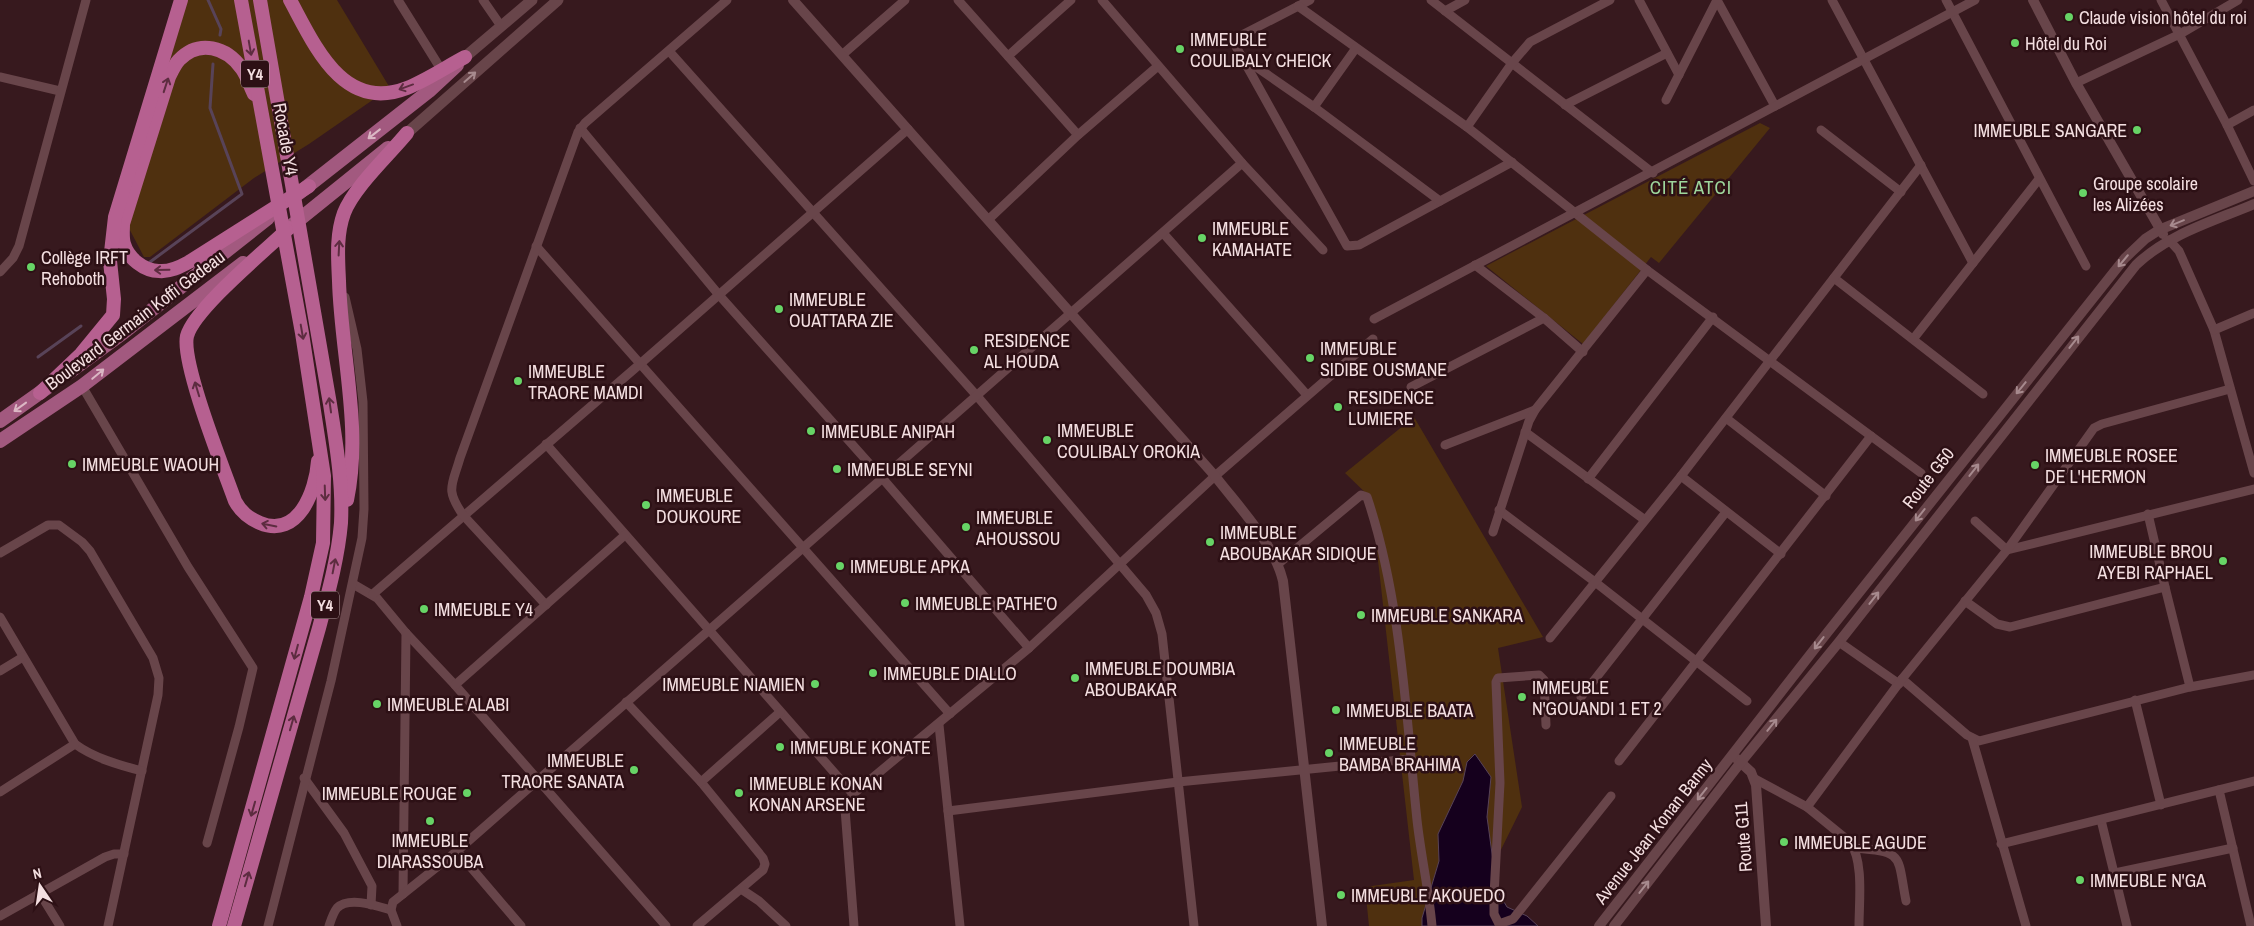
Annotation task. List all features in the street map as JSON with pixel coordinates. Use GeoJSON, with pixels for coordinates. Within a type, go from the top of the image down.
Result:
{"type":"FeatureCollection","features":[{"type":"Feature","properties":{"kind":"highway"},"geometry":{"type":"LineString","coordinates":[[40,393],[81,354],[113,315],[114,299],[110,261],[115,217],[181,0]]}},
{"type":"Feature","properties":{"kind":"highway","name":"Rocade Y4"},"geometry":{"type":"LineString","coordinates":[[241,0],[319,435]]}},
{"type":"Feature","properties":{"kind":"highway","name":"Rocade Y4"},"geometry":{"type":"LineString","coordinates":[[260,0],[309,274],[338,458],[341,522]]}},
{"type":"Feature","properties":{"kind":"highway"},"geometry":{"type":"LineString","coordinates":[[290,0],[328,66],[355,88],[372,93],[407,88],[443,73],[465,57]]}},
{"type":"Feature","properties":{"kind":"highway"},"geometry":{"type":"LineString","coordinates":[[264,122],[242,70],[230,55],[216,48],[204,48],[190,51],[178,61],[169,77],[123,224],[124,243],[133,259],[143,266],[158,272],[175,269],[309,186]]}},
{"type":"Feature","properties":{"kind":"highway"},"geometry":{"type":"LineString","coordinates":[[341,522],[347,497],[351,463],[351,413],[340,307],[338,270],[340,229],[345,212],[356,193],[407,132]]}},
{"type":"Feature","properties":{"kind":"highway"},"geometry":{"type":"LineString","coordinates":[[291,226],[209,304],[192,326],[186,348],[188,362],[201,403],[235,501],[240,510],[251,519],[268,527],[284,527],[299,516],[310,496],[318,465],[319,435]]}},
{"type":"Feature","properties":{"kind":"highway","name":"Y4"},"geometry":{"type":"LineString","coordinates":[[219,926],[268,757],[319,563],[323,542],[325,504],[319,435]]}},
{"type":"Feature","properties":{"kind":"highway","name":"Y4"},"geometry":{"type":"LineString","coordinates":[[234,926],[319,628],[329,590],[341,522]]}},
{"type":"Feature","properties":{"kind":"main road"},"geometry":{"type":"LineString","coordinates":[[465,57],[532,0]]}},
{"type":"Feature","properties":{"kind":"main road"},"geometry":{"type":"LineString","coordinates":[[407,132],[558,0]]}},
{"type":"Feature","properties":{"kind":"main road","name":"Boulevard Germain Koffi Gadeau"},"geometry":{"type":"LineString","coordinates":[[0,421],[124,332],[309,186],[443,73]]}},
{"type":"Feature","properties":{"kind":"main road","name":"Boulevard Germain Koffi Gadeau"},"geometry":{"type":"LineString","coordinates":[[0,441],[82,386],[291,226],[407,132]]}},
{"type":"Feature","properties":{"kind":"street"},"geometry":{"type":"LineString","coordinates":[[0,272],[10,263],[19,246],[86,0]]}},
{"type":"Feature","properties":{"kind":"street"},"geometry":{"type":"LineString","coordinates":[[398,0],[443,73]]}},
{"type":"Feature","properties":{"kind":"street"},"geometry":{"type":"LineString","coordinates":[[483,0],[501,26]]}},
{"type":"Feature","properties":{"kind":"street"},"geometry":{"type":"LineString","coordinates":[[546,605],[463,515],[453,501],[451,488],[481,399],[580,128],[727,0]]}},
{"type":"Feature","properties":{"kind":"street"},"geometry":{"type":"LineString","coordinates":[[793,0],[989,218],[1070,314],[1215,476],[1266,544],[1278,564],[1282,581],[1322,926]]}},
{"type":"Feature","properties":{"kind":"street"},"geometry":{"type":"LineString","coordinates":[[842,55],[905,0]]}},
{"type":"Feature","properties":{"kind":"street"},"geometry":{"type":"LineString","coordinates":[[958,0],[1078,135]]}},
{"type":"Feature","properties":{"kind":"street"},"geometry":{"type":"LineString","coordinates":[[1008,56],[1071,0]]}},
{"type":"Feature","properties":{"kind":"street"},"geometry":{"type":"LineString","coordinates":[[1102,0],[1242,163],[1324,250]]}},
{"type":"Feature","properties":{"kind":"street"},"geometry":{"type":"LineString","coordinates":[[1310,0],[1237,38],[1234,43],[1347,246],[1358,245],[1512,162]]}},
{"type":"Feature","properties":{"kind":"street"},"geometry":{"type":"LineString","coordinates":[[1431,0],[1652,173]]}},
{"type":"Feature","properties":{"kind":"street"},"geometry":{"type":"LineString","coordinates":[[1445,11],[1465,0]]}},
{"type":"Feature","properties":{"kind":"street"},"geometry":{"type":"LineString","coordinates":[[1467,127],[1512,63],[1536,38],[1610,0]]}},
{"type":"Feature","properties":{"kind":"street"},"geometry":{"type":"LineString","coordinates":[[1639,0],[1679,75]]}},
{"type":"Feature","properties":{"kind":"street"},"geometry":{"type":"LineString","coordinates":[[1666,100],[1717,0]]}},
{"type":"Feature","properties":{"kind":"street"},"geometry":{"type":"LineString","coordinates":[[1717,0],[1775,106]]}},
{"type":"Feature","properties":{"kind":"street"},"geometry":{"type":"LineString","coordinates":[[1832,0],[1973,263]]}},
{"type":"Feature","properties":{"kind":"street"},"geometry":{"type":"LineString","coordinates":[[1946,0],[2086,266]]}},
{"type":"Feature","properties":{"kind":"street"},"geometry":{"type":"LineString","coordinates":[[1374,319],[1975,0]]}},
{"type":"Feature","properties":{"kind":"street"},"geometry":{"type":"LineString","coordinates":[[2034,0],[2076,83],[2160,230],[2179,251],[2183,259],[2214,330],[2254,473]]}},
{"type":"Feature","properties":{"kind":"street"},"geometry":{"type":"LineString","coordinates":[[2161,0],[2227,125],[2254,181]]}},
{"type":"Feature","properties":{"kind":"street"},"geometry":{"type":"LineString","coordinates":[[2076,83],[2180,34],[2238,0]]}},
{"type":"Feature","properties":{"kind":"street"},"geometry":{"type":"LineString","coordinates":[[1298,6],[1467,127],[1647,270],[1921,473]]}},
{"type":"Feature","properties":{"kind":"street"},"geometry":{"type":"LineString","coordinates":[[1314,107],[1356,48]]}},
{"type":"Feature","properties":{"kind":"street"},"geometry":{"type":"LineString","coordinates":[[669,51],[977,396],[1146,595],[1159,623],[1194,926]]}},
{"type":"Feature","properties":{"kind":"street"},"geometry":{"type":"LineString","coordinates":[[1565,105],[1667,53]]}},
{"type":"Feature","properties":{"kind":"street"},"geometry":{"type":"LineString","coordinates":[[1239,55],[1314,107],[1440,201]]}},
{"type":"Feature","properties":{"kind":"street"},"geometry":{"type":"LineString","coordinates":[[989,218],[1078,135],[1158,66]]}},
{"type":"Feature","properties":{"kind":"street"},"geometry":{"type":"LineString","coordinates":[[0,77],[60,91]]}},
{"type":"Feature","properties":{"kind":"street"},"geometry":{"type":"LineString","coordinates":[[2227,125],[2254,110]]}},
{"type":"Feature","properties":{"kind":"street"},"geometry":{"type":"LineString","coordinates":[[580,128],[719,294],[883,479],[1029,648]]}},
{"type":"Feature","properties":{"kind":"street"},"geometry":{"type":"LineString","coordinates":[[373,594],[640,364],[908,129]]}},
{"type":"Feature","properties":{"kind":"street"},"geometry":{"type":"LineString","coordinates":[[1821,130],[1900,192]]}},
{"type":"Feature","properties":{"kind":"street"},"geometry":{"type":"LineString","coordinates":[[397,926],[391,910],[393,902],[457,851],[1242,163]]}},
{"type":"Feature","properties":{"kind":"street"},"geometry":{"type":"LineString","coordinates":[[1550,638],[1681,476],[1921,165]]}},
{"type":"Feature","properties":{"kind":"street"},"geometry":{"type":"LineString","coordinates":[[1914,338],[2039,179]]}},
{"type":"Feature","properties":{"kind":"street","name":"Route G50"},"geometry":{"type":"LineString","coordinates":[[1732,756],[1827,633],[2125,258],[2145,239],[2160,230],[2254,190]]}},
{"type":"Feature","properties":{"kind":"street","name":"Route G50"},"geometry":{"type":"LineString","coordinates":[[1741,762],[1839,642],[2105,303],[2142,259],[2169,240],[2254,204]]}},
{"type":"Feature","properties":{"kind":"street"},"geometry":{"type":"LineString","coordinates":[[1164,233],[1307,395]]}},
{"type":"Feature","properties":{"kind":"street"},"geometry":{"type":"LineString","coordinates":[[536,246],[950,714]]}},
{"type":"Feature","properties":{"kind":"street"},"geometry":{"type":"LineString","coordinates":[[1476,265],[1544,318],[1583,352]]}},
{"type":"Feature","properties":{"kind":"street"},"geometry":{"type":"LineString","coordinates":[[268,926],[304,778],[331,681],[353,584],[363,527],[363,410],[357,349],[338,270]]}},
{"type":"Feature","properties":{"kind":"street"},"geometry":{"type":"LineString","coordinates":[[1494,532],[1499,510],[1524,432],[1535,410],[1647,270]]}},
{"type":"Feature","properties":{"kind":"street"},"geometry":{"type":"LineString","coordinates":[[1834,278],[1914,338],[1983,394]]}},
{"type":"Feature","properties":{"kind":"street"},"geometry":{"type":"LineString","coordinates":[[2214,330],[2254,313]]}},
{"type":"Feature","properties":{"kind":"street"},"geometry":{"type":"LineString","coordinates":[[1411,387],[1544,318]]}},
{"type":"Feature","properties":{"kind":"street"},"geometry":{"type":"LineString","coordinates":[[1588,479],[1713,318]]}},
{"type":"Feature","properties":{"kind":"street"},"geometry":{"type":"LineString","coordinates":[[854,926],[845,809],[853,794],[1029,648],[1215,476],[1372,339]]}},
{"type":"Feature","properties":{"kind":"street"},"geometry":{"type":"LineString","coordinates":[[82,386],[188,567],[253,668],[207,843]]}},
{"type":"Feature","properties":{"kind":"street"},"geometry":{"type":"LineString","coordinates":[[1807,806],[1900,681],[2006,550],[2094,428],[2102,424],[2230,389]]}},
{"type":"Feature","properties":{"kind":"street"},"geometry":{"type":"LineString","coordinates":[[1445,445],[1535,410]]}},
{"type":"Feature","properties":{"kind":"street"},"geometry":{"type":"LineString","coordinates":[[1726,418],[1826,496]]}},
{"type":"Feature","properties":{"kind":"street"},"geometry":{"type":"LineString","coordinates":[[1524,432],[1645,520]]}},
{"type":"Feature","properties":{"kind":"street"},"geometry":{"type":"LineString","coordinates":[[1619,761],[1871,436]]}},
{"type":"Feature","properties":{"kind":"street"},"geometry":{"type":"LineString","coordinates":[[546,444],[853,794]]}},
{"type":"Feature","properties":{"kind":"street"},"geometry":{"type":"LineString","coordinates":[[1681,476],[1781,554]]}},
{"type":"Feature","properties":{"kind":"street"},"geometry":{"type":"LineString","coordinates":[[2006,550],[2254,489]]}},
{"type":"Feature","properties":{"kind":"street"},"geometry":{"type":"LineString","coordinates":[[1278,564],[1361,496],[1367,497],[1383,553],[1396,626],[1417,823],[1432,926]]}},
{"type":"Feature","properties":{"kind":"street"},"geometry":{"type":"LineString","coordinates":[[1499,510],[1747,700]]}},
{"type":"Feature","properties":{"kind":"street"},"geometry":{"type":"LineString","coordinates":[[1581,697],[1726,512]]}},
{"type":"Feature","properties":{"kind":"street"},"geometry":{"type":"LineString","coordinates":[[2148,514],[2190,687]]}},
{"type":"Feature","properties":{"kind":"street"},"geometry":{"type":"LineString","coordinates":[[1975,521],[2006,550]]}},
{"type":"Feature","properties":{"kind":"street"},"geometry":{"type":"LineString","coordinates":[[0,553],[53,524],[59,525],[82,542],[90,551],[153,658],[158,678],[158,695],[108,926]]}},
{"type":"Feature","properties":{"kind":"street"},"geometry":{"type":"LineString","coordinates":[[455,685],[625,535]]}},
{"type":"Feature","properties":{"kind":"street"},"geometry":{"type":"LineString","coordinates":[[353,584],[373,594],[666,926]]}},
{"type":"Feature","properties":{"kind":"street"},"geometry":{"type":"LineString","coordinates":[[1965,601],[1997,624],[2010,627],[2165,587]]}},
{"type":"Feature","properties":{"kind":"street"},"geometry":{"type":"LineString","coordinates":[[0,617],[75,744],[83,750],[104,759],[142,771]]}},
{"type":"Feature","properties":{"kind":"street"},"geometry":{"type":"LineString","coordinates":[[403,894],[406,633]]}},
{"type":"Feature","properties":{"kind":"street"},"geometry":{"type":"LineString","coordinates":[[1839,642],[1900,681],[1972,738],[1986,740],[2135,700],[2254,675]]}},
{"type":"Feature","properties":{"kind":"street"},"geometry":{"type":"LineString","coordinates":[[0,671],[23,657]]}},
{"type":"Feature","properties":{"kind":"street"},"geometry":{"type":"LineString","coordinates":[[1546,725],[1544,680],[1542,677],[1539,675],[1498,678],[1496,682],[1500,783],[1494,914],[1499,925],[1513,919],[1611,796]]}},
{"type":"Feature","properties":{"kind":"street"},"geometry":{"type":"LineString","coordinates":[[2135,700],[2161,805]]}},
{"type":"Feature","properties":{"kind":"street"},"geometry":{"type":"LineString","coordinates":[[626,702],[701,782],[763,858],[765,864],[763,870],[697,926]]}},
{"type":"Feature","properties":{"kind":"street"},"geometry":{"type":"LineString","coordinates":[[701,782],[780,712]]}},
{"type":"Feature","properties":{"kind":"street"},"geometry":{"type":"LineString","coordinates":[[938,725],[960,926]]}},
{"type":"Feature","properties":{"kind":"street"},"geometry":{"type":"LineString","coordinates":[[1972,738],[2026,926]]}},
{"type":"Feature","properties":{"kind":"street"},"geometry":{"type":"LineString","coordinates":[[0,792],[75,744]]}},
{"type":"Feature","properties":{"kind":"street","name":"Route G11"},"geometry":{"type":"LineString","coordinates":[[1732,756],[1741,762],[1755,779],[1766,926]]}},
{"type":"Feature","properties":{"kind":"street","name":"Avenue Jean Konan Banny"},"geometry":{"type":"LineString","coordinates":[[1599,926],[1732,756]]}},
{"type":"Feature","properties":{"kind":"street"},"geometry":{"type":"LineString","coordinates":[[948,811],[1178,782],[1305,771],[1411,759]]}},
{"type":"Feature","properties":{"kind":"street","name":"Avenue Jean Konan Banny"},"geometry":{"type":"LineString","coordinates":[[1614,926],[1741,762]]}},
{"type":"Feature","properties":{"kind":"street"},"geometry":{"type":"LineString","coordinates":[[304,778],[344,834],[372,886],[371,905]]}},
{"type":"Feature","properties":{"kind":"street"},"geometry":{"type":"LineString","coordinates":[[1755,779],[1807,806],[1855,848],[1858,868],[1859,926]]}},
{"type":"Feature","properties":{"kind":"street"},"geometry":{"type":"LineString","coordinates":[[2001,844],[2254,781]]}},
{"type":"Feature","properties":{"kind":"street"},"geometry":{"type":"LineString","coordinates":[[2219,790],[2251,926]]}},
{"type":"Feature","properties":{"kind":"street"},"geometry":{"type":"LineString","coordinates":[[2101,820],[2127,926]]}},
{"type":"Feature","properties":{"kind":"street"},"geometry":{"type":"LineString","coordinates":[[1855,848],[1888,852],[1894,856],[1898,862],[1906,901]]}},
{"type":"Feature","properties":{"kind":"street"},"geometry":{"type":"LineString","coordinates":[[2114,873],[2233,848]]}},
{"type":"Feature","properties":{"kind":"street"},"geometry":{"type":"LineString","coordinates":[[457,851],[521,926]]}},
{"type":"Feature","properties":{"kind":"street"},"geometry":{"type":"LineString","coordinates":[[0,916],[39,892],[105,857],[114,854],[124,854]]}},
{"type":"Feature","properties":{"kind":"street"},"geometry":{"type":"LineString","coordinates":[[741,889],[759,901],[786,926]]}},
{"type":"Feature","properties":{"kind":"street"},"geometry":{"type":"LineString","coordinates":[[39,892],[60,926]]}},
{"type":"Feature","properties":{"kind":"street"},"geometry":{"type":"LineString","coordinates":[[329,926],[336,910],[346,904],[371,905],[391,910]]}},
{"type":"Feature","properties":{"kind":"shaded area"},"geometry":{"type":"Polygon","coordinates":[[[185,0],[337,0],[390,88],[309,144],[254,178],[150,257],[144,257],[121,213],[185,0]]]}},
{"type":"Feature","properties":{"kind":"shaded area"},"geometry":{"type":"Polygon","coordinates":[[[1760,123],[1770,128],[1659,263],[1651,257],[1583,344],[1486,266],[1760,123]]]}},
{"type":"Feature","properties":{"kind":"shaded area"},"geometry":{"type":"Polygon","coordinates":[[[1414,417],[1543,637],[1498,648],[1522,807],[1493,866],[1487,817],[1491,777],[1474,754],[1467,762],[1463,781],[1438,834],[1439,861],[1422,918],[1422,926],[1369,926],[1365,887],[1414,880],[1371,498],[1345,473],[1414,417]]]}},
{"type":"Feature","properties":{"kind":"shaded area"},"geometry":{"type":"Polygon","coordinates":[[[1475,754],[1491,777],[1487,817],[1497,890],[1507,907],[1527,916],[1538,926],[1422,926],[1422,918],[1439,861],[1438,834],[1463,781],[1467,762],[1475,754]]]}},
{"type":"Feature","properties":{"kind":"waterway"},"geometry":{"type":"LineString","coordinates":[[208,0],[221,29],[220,35]]}},
{"type":"Feature","properties":{"kind":"waterway"},"geometry":{"type":"LineString","coordinates":[[150,262],[242,194],[210,108],[213,64]]}},
{"type":"Feature","properties":{"kind":"waterway"},"geometry":{"type":"LineString","coordinates":[[38,357],[81,326]]}},
{"type":"Feature","properties":{"kind":"place","name":"Claude vision hôtel du roi"},"geometry":{"type":"Point","coordinates":[2069,17]}},
{"type":"Feature","properties":{"kind":"place","name":"Hôtel du Roi"},"geometry":{"type":"Point","coordinates":[2015,43]}},
{"type":"Feature","properties":{"kind":"place","name":"IMMEUBLE COULIBALY CHEICK"},"geometry":{"type":"Point","coordinates":[1180,49]}},
{"type":"Feature","properties":{"kind":"place","name":"IMMEUBLE SANGARE"},"geometry":{"type":"Point","coordinates":[2137,130]}},
{"type":"Feature","properties":{"kind":"place","name":"Groupe scolaire les Alizées"},"geometry":{"type":"Point","coordinates":[2083,193]}},
{"type":"Feature","properties":{"kind":"place","name":"IMMEUBLE KAMAHATE"},"geometry":{"type":"Point","coordinates":[1202,238]}},
{"type":"Feature","properties":{"kind":"place","name":"Collège IRFT Rehoboth"},"geometry":{"type":"Point","coordinates":[31,267]}},
{"type":"Feature","properties":{"kind":"place","name":"IMMEUBLE OUATTARA ZIE"},"geometry":{"type":"Point","coordinates":[779,309]}},
{"type":"Feature","properties":{"kind":"place","name":"RESIDENCE AL HOUDA"},"geometry":{"type":"Point","coordinates":[974,350]}},
{"type":"Feature","properties":{"kind":"place","name":"IMMEUBLE SIDIBE OUSMANE"},"geometry":{"type":"Point","coordinates":[1310,358]}},
{"type":"Feature","properties":{"kind":"place","name":"IMMEUBLE TRAORE MAMDI"},"geometry":{"type":"Point","coordinates":[518,381]}},
{"type":"Feature","properties":{"kind":"place","name":"RESIDENCE LUMIERE"},"geometry":{"type":"Point","coordinates":[1338,407]}},
{"type":"Feature","properties":{"kind":"place","name":"IMMEUBLE ANIPAH"},"geometry":{"type":"Point","coordinates":[811,431]}},
{"type":"Feature","properties":{"kind":"place","name":"IMMEUBLE COULIBALY OROKIA"},"geometry":{"type":"Point","coordinates":[1047,440]}},
{"type":"Feature","properties":{"kind":"place","name":"IMMEUBLE WAOUH"},"geometry":{"type":"Point","coordinates":[72,464]}},
{"type":"Feature","properties":{"kind":"place","name":"IMMEUBLE ROSEE DE L'HERMON"},"geometry":{"type":"Point","coordinates":[2035,465]}},
{"type":"Feature","properties":{"kind":"place","name":"IMMEUBLE SEYNI"},"geometry":{"type":"Point","coordinates":[837,469]}},
{"type":"Feature","properties":{"kind":"place","name":"IMMEUBLE DOUKOURE"},"geometry":{"type":"Point","coordinates":[646,505]}},
{"type":"Feature","properties":{"kind":"place","name":"IMMEUBLE AHOUSSOU"},"geometry":{"type":"Point","coordinates":[966,527]}},
{"type":"Feature","properties":{"kind":"place","name":"IMMEUBLE ABOUBAKAR SIDIQUE"},"geometry":{"type":"Point","coordinates":[1210,542]}},
{"type":"Feature","properties":{"kind":"place","name":"IMMEUBLE BROU AYEBI RAPHAEL"},"geometry":{"type":"Point","coordinates":[2223,561]}},
{"type":"Feature","properties":{"kind":"place","name":"IMMEUBLE APKA"},"geometry":{"type":"Point","coordinates":[840,566]}},
{"type":"Feature","properties":{"kind":"place","name":"IMMEUBLE PATHE'O"},"geometry":{"type":"Point","coordinates":[905,603]}},
{"type":"Feature","properties":{"kind":"place","name":"IMMEUBLE Y4"},"geometry":{"type":"Point","coordinates":[424,609]}},
{"type":"Feature","properties":{"kind":"place","name":"IMMEUBLE SANKARA"},"geometry":{"type":"Point","coordinates":[1361,615]}},
{"type":"Feature","properties":{"kind":"place","name":"IMMEUBLE DIALLO"},"geometry":{"type":"Point","coordinates":[873,673]}},
{"type":"Feature","properties":{"kind":"place","name":"IMMEUBLE DOUMBIA ABOUBAKAR"},"geometry":{"type":"Point","coordinates":[1075,678]}},
{"type":"Feature","properties":{"kind":"place","name":"IMMEUBLE NIAMIEN"},"geometry":{"type":"Point","coordinates":[815,684]}},
{"type":"Feature","properties":{"kind":"place","name":"IMMEUBLE N'GOUANDI 1 ET 2"},"geometry":{"type":"Point","coordinates":[1522,697]}},
{"type":"Feature","properties":{"kind":"place","name":"IMMEUBLE ALABI"},"geometry":{"type":"Point","coordinates":[377,704]}},
{"type":"Feature","properties":{"kind":"place","name":"IMMEUBLE BAATA"},"geometry":{"type":"Point","coordinates":[1336,710]}},
{"type":"Feature","properties":{"kind":"place","name":"IMMEUBLE KONATE"},"geometry":{"type":"Point","coordinates":[780,747]}},
{"type":"Feature","properties":{"kind":"place","name":"IMMEUBLE BAMBA BRAHIMA"},"geometry":{"type":"Point","coordinates":[1329,753]}},
{"type":"Feature","properties":{"kind":"place","name":"IMMEUBLE TRAORE SANATA"},"geometry":{"type":"Point","coordinates":[634,770]}},
{"type":"Feature","properties":{"kind":"place","name":"IMMEUBLE ROUGE"},"geometry":{"type":"Point","coordinates":[467,793]}},
{"type":"Feature","properties":{"kind":"place","name":"IMMEUBLE KONAN KONAN ARSENE"},"geometry":{"type":"Point","coordinates":[739,793]}},
{"type":"Feature","properties":{"kind":"place","name":"IMMEUBLE DIARASSOUBA"},"geometry":{"type":"Point","coordinates":[430,821]}},
{"type":"Feature","properties":{"kind":"place","name":"IMMEUBLE AGUDE"},"geometry":{"type":"Point","coordinates":[1784,842]}},
{"type":"Feature","properties":{"kind":"place","name":"IMMEUBLE N'GA"},"geometry":{"type":"Point","coordinates":[2080,880]}},
{"type":"Feature","properties":{"kind":"place","name":"IMMEUBLE AKOUEDO"},"geometry":{"type":"Point","coordinates":[1341,895]}},
{"type":"Feature","properties":{"kind":"district","name":"CITÉ ATCI"},"geometry":{"type":"Point","coordinates":[1691,187]}}]}
